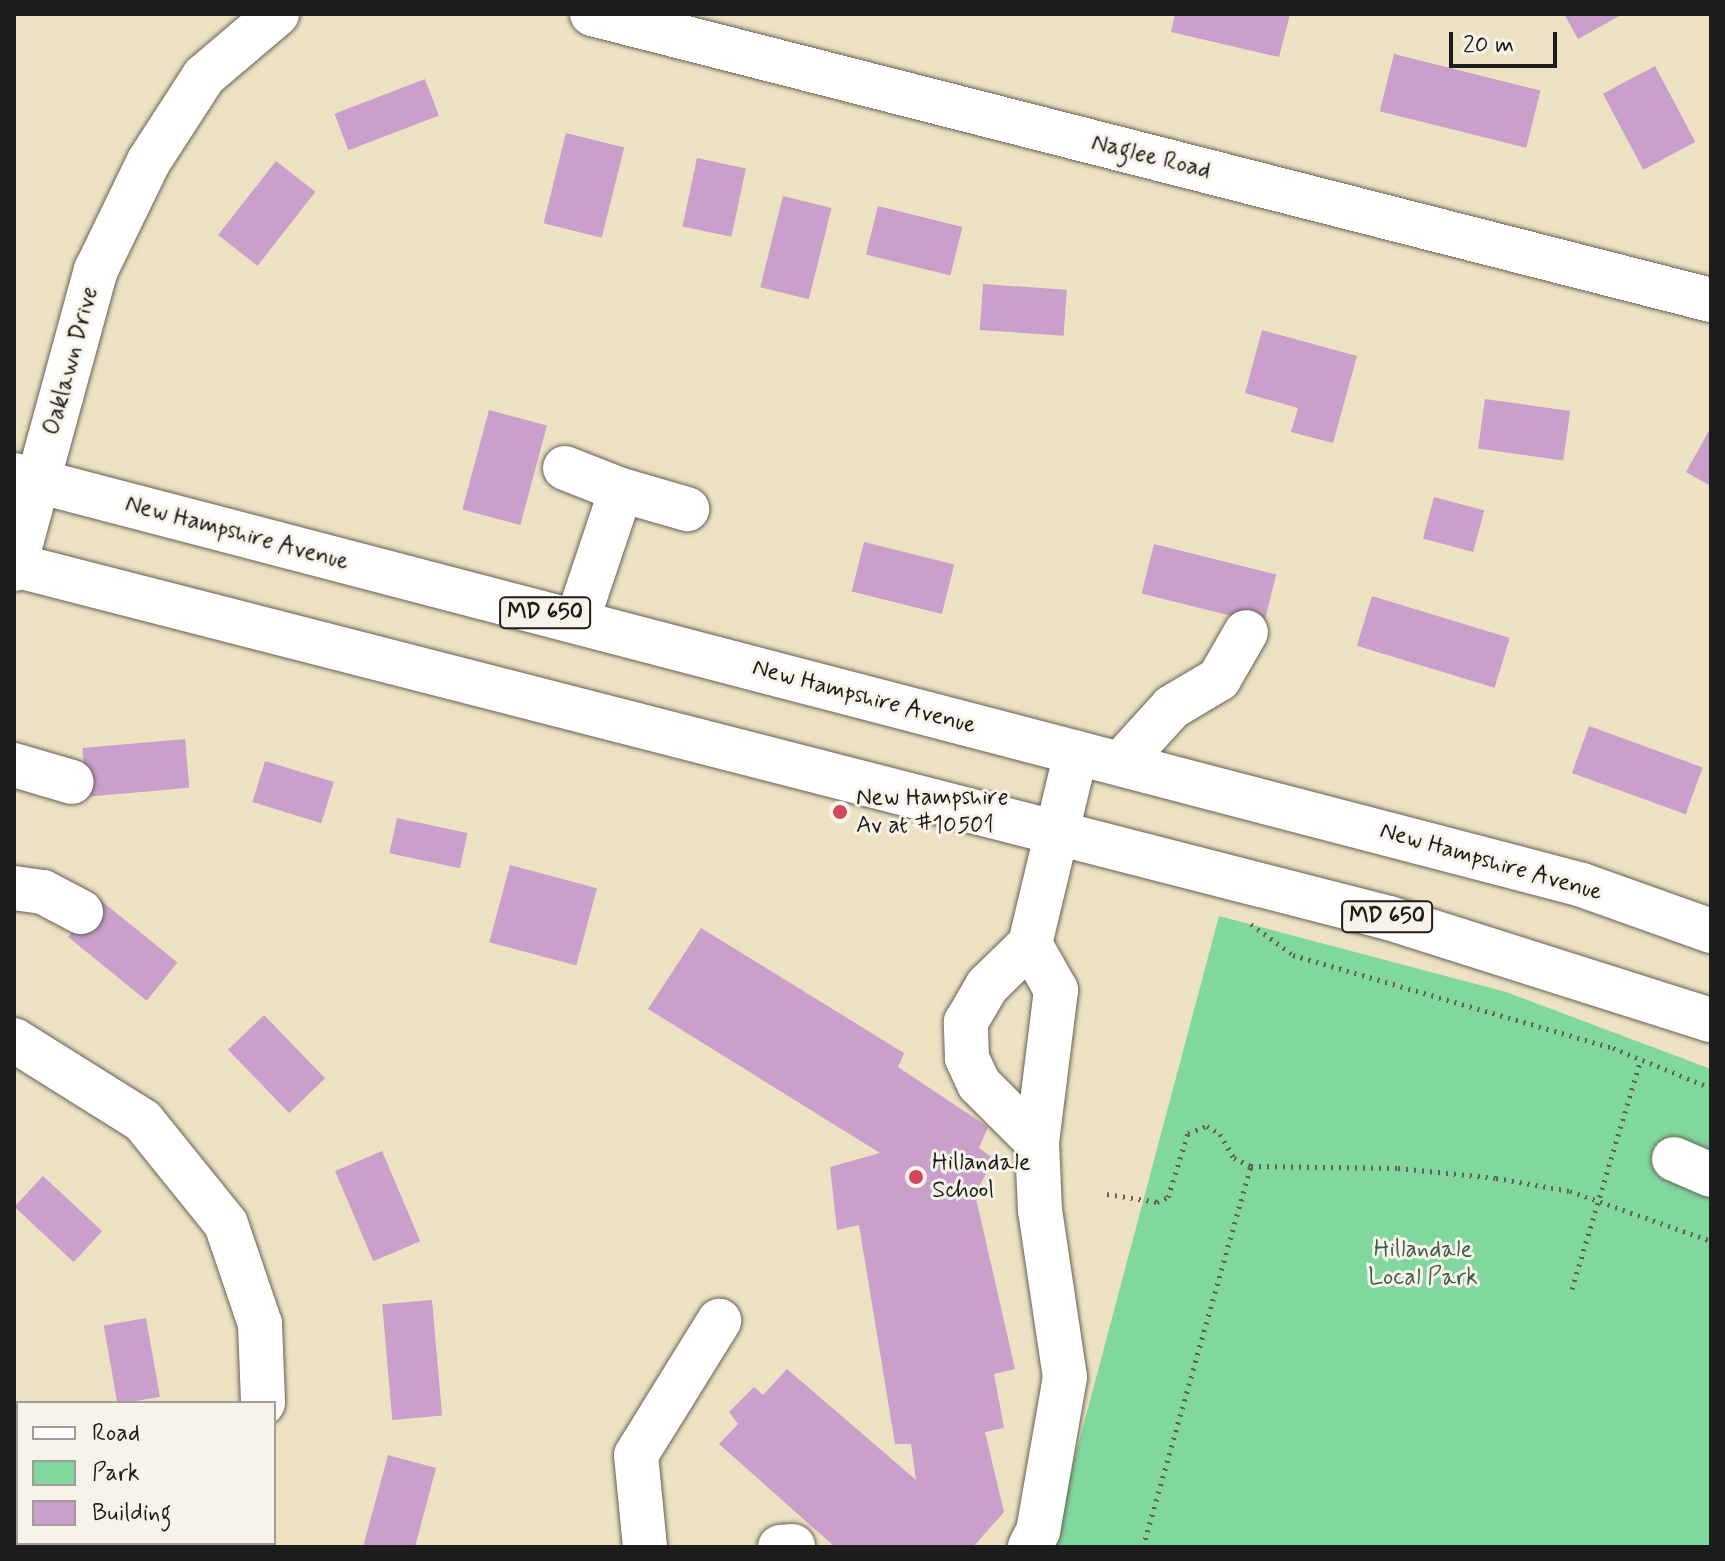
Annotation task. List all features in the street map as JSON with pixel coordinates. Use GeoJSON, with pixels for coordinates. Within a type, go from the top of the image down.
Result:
{"type":"FeatureCollection","features":[{"type":"Feature","properties":{"kind":"main road","name":"Oaklawn Drive"},"geometry":{"type":"LineString","coordinates":[[14,567],[26,478],[96,270],[149,161],[204,76],[277,14]]}},
{"type":"Feature","properties":{"kind":"main road","name":"Naglee Road"},"geometry":{"type":"LineString","coordinates":[[592,14],[1711,300]]}},
{"type":"Feature","properties":{"kind":"main road"},"geometry":{"type":"LineString","coordinates":[[565,468],[621,490],[687,509]]}},
{"type":"Feature","properties":{"kind":"main road","name":"New Hampshire Avenue"},"geometry":{"type":"LineString","coordinates":[[26,478],[1582,885],[1711,931]]}},
{"type":"Feature","properties":{"kind":"main road"},"geometry":{"type":"LineString","coordinates":[[577,621],[621,490]]}},
{"type":"Feature","properties":{"kind":"main road","name":"MD 650"},"geometry":{"type":"LineString","coordinates":[[14,567],[1389,918],[1711,1020]]}},
{"type":"Feature","properties":{"kind":"main road"},"geometry":{"type":"LineString","coordinates":[[1121,763],[1172,707],[1219,679],[1246,632]]}},
{"type":"Feature","properties":{"kind":"main road"},"geometry":{"type":"LineString","coordinates":[[1037,1142],[979,1084],[967,1058],[966,1022],[987,986],[1030,944],[1076,752]]}},
{"type":"Feature","properties":{"kind":"main road"},"geometry":{"type":"LineString","coordinates":[[14,765],[72,782]]}},
{"type":"Feature","properties":{"kind":"main road"},"geometry":{"type":"LineString","coordinates":[[14,888],[43,892],[81,912]]}},
{"type":"Feature","properties":{"kind":"main road"},"geometry":{"type":"LineString","coordinates":[[1030,944],[1056,990],[1037,1142],[1040,1210],[1065,1377],[1038,1531],[1030,1547]]}},
{"type":"Feature","properties":{"kind":"main road"},"geometry":{"type":"LineString","coordinates":[[14,1040],[143,1121],[226,1224],[260,1324],[263,1401]]}},
{"type":"Feature","properties":{"kind":"main road"},"geometry":{"type":"LineString","coordinates":[[645,1547],[636,1455],[719,1321]]}},
{"type":"Feature","properties":{"kind":"path"},"geometry":{"type":"LineString","coordinates":[[1572,1289],[1641,1059]]}},
{"type":"Feature","properties":{"kind":"path"},"geometry":{"type":"LineString","coordinates":[[1107,1194],[1157,1202],[1168,1197],[1185,1138],[1200,1126],[1214,1129],[1234,1158],[1251,1166],[1468,1175],[1598,1200],[1711,1241]]}},
{"type":"Feature","properties":{"kind":"path"},"geometry":{"type":"LineString","coordinates":[[1143,1547],[1251,1166]]}},
{"type":"Feature","properties":{"kind":"green space","name":"Hillandale Local Park"},"geometry":{"type":"Polygon","coordinates":[[[1219,916],[1506,992],[1711,1069],[1711,1547],[1051,1547],[1219,916]]]}},
{"type":"Feature","properties":{"kind":"building"},"geometry":{"type":"Polygon","coordinates":[[[1175,14],[1290,14],[1279,57],[1171,32],[1175,14]]]}},
{"type":"Feature","properties":{"kind":"building"},"geometry":{"type":"Polygon","coordinates":[[[1564,14],[1623,14],[1578,39],[1564,14]]]}},
{"type":"Feature","properties":{"kind":"building"},"geometry":{"type":"Polygon","coordinates":[[[1394,54],[1541,91],[1526,148],[1380,111],[1394,54]]]}},
{"type":"Feature","properties":{"kind":"building"},"geometry":{"type":"Polygon","coordinates":[[[1655,66],[1695,142],[1643,170],[1603,94],[1655,66]]]}},
{"type":"Feature","properties":{"kind":"building"},"geometry":{"type":"Polygon","coordinates":[[[425,79],[439,115],[348,150],[334,114],[425,79]]]}},
{"type":"Feature","properties":{"kind":"building"},"geometry":{"type":"Polygon","coordinates":[[[566,133],[624,148],[602,238],[544,223],[566,133]]]}},
{"type":"Feature","properties":{"kind":"building"},"geometry":{"type":"Polygon","coordinates":[[[697,158],[746,168],[731,237],[682,226],[697,158]]]}},
{"type":"Feature","properties":{"kind":"building"},"geometry":{"type":"Polygon","coordinates":[[[276,161],[315,192],[258,266],[218,235],[276,161]]]}},
{"type":"Feature","properties":{"kind":"building"},"geometry":{"type":"Polygon","coordinates":[[[783,196],[832,208],[809,299],[760,287],[783,196]]]}},
{"type":"Feature","properties":{"kind":"building"},"geometry":{"type":"Polygon","coordinates":[[[878,206],[962,227],[950,276],[866,255],[878,206]]]}},
{"type":"Feature","properties":{"kind":"building"},"geometry":{"type":"Polygon","coordinates":[[[983,284],[1067,290],[1064,336],[980,330],[983,284]]]}},
{"type":"Feature","properties":{"kind":"building"},"geometry":{"type":"Polygon","coordinates":[[[1262,330],[1357,356],[1333,443],[1291,432],[1298,408],[1245,393],[1262,330]]]}},
{"type":"Feature","properties":{"kind":"building"},"geometry":{"type":"Polygon","coordinates":[[[1485,399],[1570,411],[1563,460],[1478,449],[1485,399]]]}},
{"type":"Feature","properties":{"kind":"building"},"geometry":{"type":"Polygon","coordinates":[[[489,410],[547,426],[520,525],[462,509],[489,410]]]}},
{"type":"Feature","properties":{"kind":"building"},"geometry":{"type":"Polygon","coordinates":[[[1711,427],[1711,486],[1686,472],[1711,427]]]}},
{"type":"Feature","properties":{"kind":"building"},"geometry":{"type":"Polygon","coordinates":[[[1434,497],[1484,510],[1473,552],[1423,539],[1434,497]]]}},
{"type":"Feature","properties":{"kind":"building"},"geometry":{"type":"Polygon","coordinates":[[[864,542],[954,564],[942,614],[852,591],[864,542]]]}},
{"type":"Feature","properties":{"kind":"building"},"geometry":{"type":"Polygon","coordinates":[[[1154,544],[1276,574],[1264,624],[1142,593],[1154,544]]]}},
{"type":"Feature","properties":{"kind":"building"},"geometry":{"type":"Polygon","coordinates":[[[1372,596],[1510,638],[1495,688],[1357,646],[1372,596]]]}},
{"type":"Feature","properties":{"kind":"building"},"geometry":{"type":"Polygon","coordinates":[[[1589,726],[1703,767],[1686,814],[1572,773],[1589,726]]]}},
{"type":"Feature","properties":{"kind":"building"},"geometry":{"type":"Polygon","coordinates":[[[185,739],[189,788],[87,797],[82,748],[185,739]]]}},
{"type":"Feature","properties":{"kind":"building"},"geometry":{"type":"Polygon","coordinates":[[[265,761],[334,782],[321,823],[252,802],[265,761]]]}},
{"type":"Feature","properties":{"kind":"building"},"geometry":{"type":"Polygon","coordinates":[[[397,818],[467,833],[460,868],[390,853],[397,818]]]}},
{"type":"Feature","properties":{"kind":"building"},"geometry":{"type":"Polygon","coordinates":[[[510,865],[597,888],[576,966],[489,942],[510,865]]]}},
{"type":"Feature","properties":{"kind":"building"},"geometry":{"type":"Polygon","coordinates":[[[99,899],[177,963],[147,1001],[68,937],[99,899]]]}},
{"type":"Feature","properties":{"kind":"building"},"geometry":{"type":"Polygon","coordinates":[[[701,928],[904,1053],[898,1067],[988,1127],[979,1148],[994,1159],[975,1194],[1015,1369],[994,1374],[1004,1428],[985,1432],[1004,1512],[973,1547],[835,1547],[719,1444],[738,1424],[729,1412],[754,1387],[763,1395],[787,1369],[916,1480],[911,1444],[895,1444],[859,1225],[837,1230],[830,1167],[880,1153],[648,1009],[701,928]]]}},
{"type":"Feature","properties":{"kind":"building"},"geometry":{"type":"Polygon","coordinates":[[[264,1015],[325,1078],[289,1113],[228,1050],[264,1015]]]}},
{"type":"Feature","properties":{"kind":"building"},"geometry":{"type":"Polygon","coordinates":[[[382,1151],[420,1241],[373,1261],[335,1171],[382,1151]]]}},
{"type":"Feature","properties":{"kind":"building"},"geometry":{"type":"Polygon","coordinates":[[[43,1176],[102,1231],[74,1262],[14,1207],[43,1176]]]}},
{"type":"Feature","properties":{"kind":"building"},"geometry":{"type":"Polygon","coordinates":[[[432,1300],[442,1416],[392,1420],[382,1304],[432,1300]]]}},
{"type":"Feature","properties":{"kind":"building"},"geometry":{"type":"Polygon","coordinates":[[[146,1318],[160,1397],[117,1401],[104,1325],[146,1318]]]}},
{"type":"Feature","properties":{"kind":"building"},"geometry":{"type":"Polygon","coordinates":[[[388,1455],[436,1468],[415,1547],[363,1547],[388,1455]]]}},
{"type":"Feature","properties":{"kind":"place","name":"New Hampshire Av at #10501"},"geometry":{"type":"Point","coordinates":[840,812]}},
{"type":"Feature","properties":{"kind":"place","name":"Hillandale School"},"geometry":{"type":"Point","coordinates":[916,1177]}}]}
